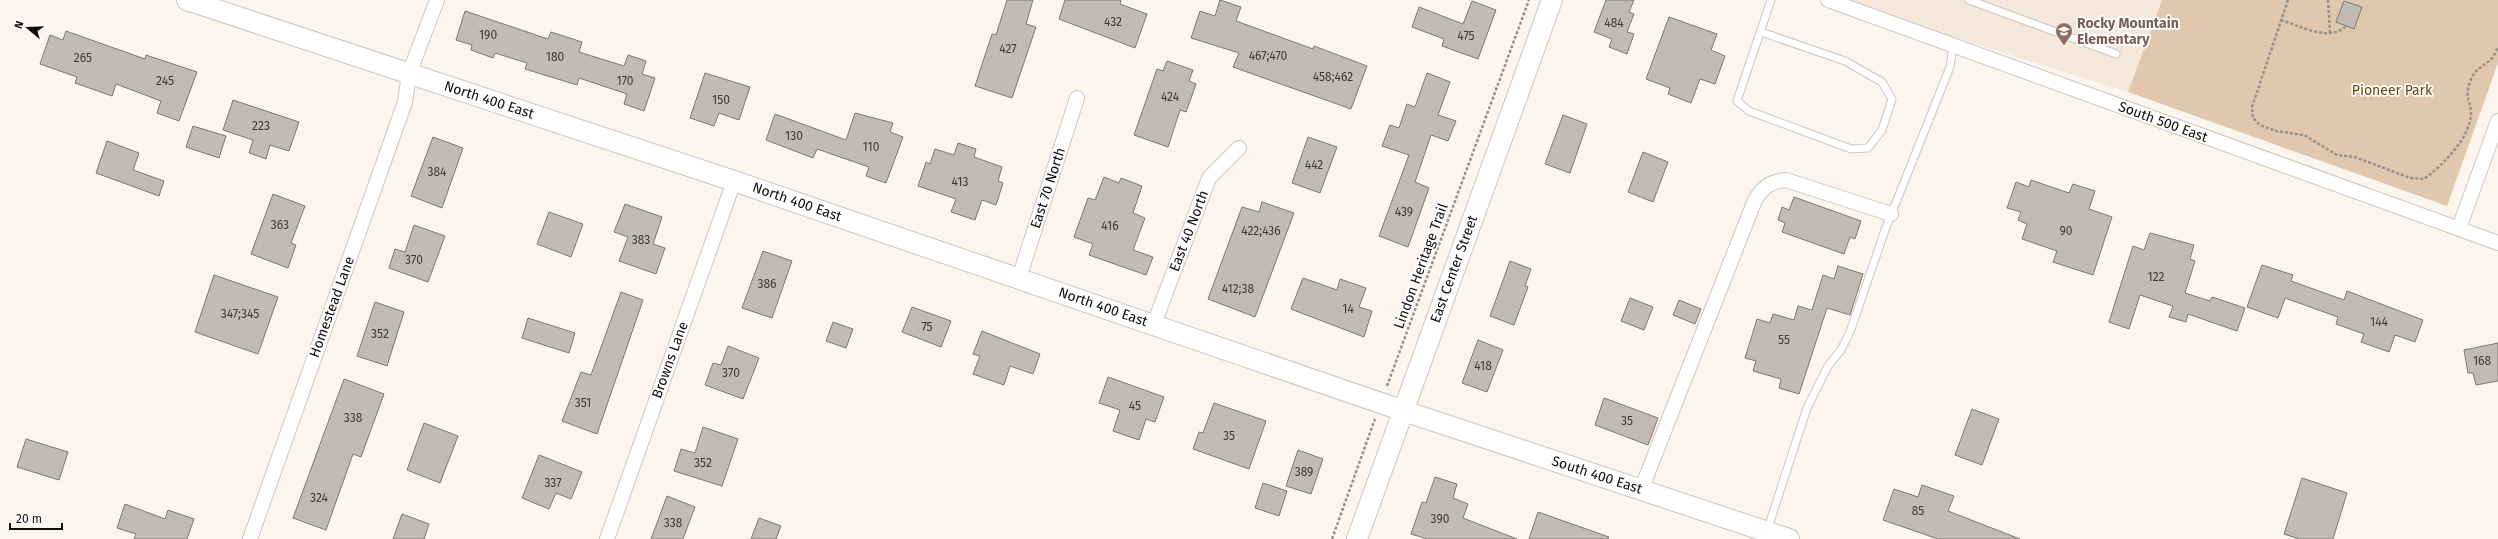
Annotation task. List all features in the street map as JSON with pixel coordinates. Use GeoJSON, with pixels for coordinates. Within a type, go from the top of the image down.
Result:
{"type":"FeatureCollection","features":[{"type":"Feature","properties":{"kind":"street","name":"North 400 East"},"geometry":{"type":"LineString","coordinates":[[187,0],[734,181],[1404,411]]}},
{"type":"Feature","properties":{"kind":"street","name":"Homestead Lane"},"geometry":{"type":"LineString","coordinates":[[250,539],[405,102],[409,74],[437,0]]}},
{"type":"Feature","properties":{"kind":"street","name":"East Center Street"},"geometry":{"type":"LineString","coordinates":[[1357,539],[1552,0]]}},
{"type":"Feature","properties":{"kind":"street","name":"South 500 East"},"geometry":{"type":"LineString","coordinates":[[1828,0],[2498,243]]}},
{"type":"Feature","properties":{"kind":"street","name":"East 70 North"},"geometry":{"type":"LineString","coordinates":[[1019,278],[1076,98]]}},
{"type":"Feature","properties":{"kind":"street"},"geometry":{"type":"LineString","coordinates":[[2459,228],[2498,121]]}},
{"type":"Feature","properties":{"kind":"street","name":"East 40 North"},"geometry":{"type":"LineString","coordinates":[[1154,324],[1210,178],[1239,148]]}},
{"type":"Feature","properties":{"kind":"street"},"geometry":{"type":"LineString","coordinates":[[1641,490],[1755,200],[1761,190],[1777,181],[1786,180],[1891,214]]}},
{"type":"Feature","properties":{"kind":"street","name":"Browns Lane"},"geometry":{"type":"LineString","coordinates":[[607,539],[734,181]]}},
{"type":"Feature","properties":{"kind":"street","name":"South 400 East"},"geometry":{"type":"LineString","coordinates":[[1404,411],[1789,539]]}},
{"type":"Feature","properties":{"kind":"lane"},"geometry":{"type":"LineString","coordinates":[[1761,32],[1845,61],[1882,82],[1892,99],[1882,130],[1868,148],[1851,149],[1749,111],[1737,101],[1772,0]]}},
{"type":"Feature","properties":{"kind":"lane"},"geometry":{"type":"LineString","coordinates":[[1969,0],[2116,54]]}},
{"type":"Feature","properties":{"kind":"lane"},"geometry":{"type":"LineString","coordinates":[[1767,532],[1807,408],[1828,366],[1841,350],[1850,332],[1891,214],[1950,67],[1954,46]]}},
{"type":"Feature","properties":{"kind":"path","name":"Lindon Heritage Trail"},"geometry":{"type":"LineString","coordinates":[[1332,539],[1529,0]]}},
{"type":"Feature","properties":{"kind":"path"},"geometry":{"type":"LineString","coordinates":[[2288,0],[2252,107],[2252,118],[2260,125],[2276,131],[2304,135],[2337,155],[2355,158],[2410,178],[2424,179],[2456,149],[2469,127],[2471,113],[2466,98],[2470,81],[2475,70],[2491,60],[2498,47]]}},
{"type":"Feature","properties":{"kind":"path"},"geometry":{"type":"LineString","coordinates":[[2328,0],[2330,33]]}},
{"type":"Feature","properties":{"kind":"path"},"geometry":{"type":"LineString","coordinates":[[2281,20],[2324,33],[2342,30],[2346,26]]}},
{"type":"Feature","properties":{"kind":"shaded area","name":"Rocky Mountain Elementary"},"geometry":{"type":"Polygon","coordinates":[[[1836,0],[2162,0],[2128,92],[1836,0]]]}},
{"type":"Feature","properties":{"kind":"green space","name":"Pioneer Park"},"geometry":{"type":"Polygon","coordinates":[[[2162,0],[2498,0],[2498,63],[2447,206],[2128,92],[2162,0]]]}},
{"type":"Feature","properties":{"kind":"building"},"geometry":{"type":"Polygon","coordinates":[[[1007,0],[1033,0],[1026,24],[1036,27],[1012,98],[975,86],[992,34],[996,35],[1007,0]]]}},
{"type":"Feature","properties":{"kind":"building"},"geometry":{"type":"Polygon","coordinates":[[[1065,0],[1121,0],[1120,4],[1147,14],[1135,48],[1059,19],[1065,0]]]}},
{"type":"Feature","properties":{"kind":"building"},"geometry":{"type":"Polygon","coordinates":[[[1220,0],[1241,7],[1236,21],[1313,49],[1314,46],[1367,66],[1351,109],[1233,67],[1239,53],[1191,38],[1200,11],[1215,16],[1220,0]]]}},
{"type":"Feature","properties":{"kind":"building"},"geometry":{"type":"Polygon","coordinates":[[[1606,0],[1634,0],[1629,12],[1634,14],[1627,32],[1634,34],[1627,54],[1609,47],[1612,39],[1594,32],[1606,0]]]}},
{"type":"Feature","properties":{"kind":"building"},"geometry":{"type":"Polygon","coordinates":[[[1472,1],[1496,10],[1478,59],[1442,46],[1444,39],[1412,27],[1419,7],[1463,24],[1472,1]]]}},
{"type":"Feature","properties":{"kind":"building"},"geometry":{"type":"Polygon","coordinates":[[[2344,1],[2362,7],[2354,29],[2336,22],[2344,1]]]}},
{"type":"Feature","properties":{"kind":"building"},"geometry":{"type":"Polygon","coordinates":[[[465,11],[548,39],[551,32],[582,42],[579,52],[624,66],[628,55],[646,61],[642,74],[655,78],[644,111],[624,104],[627,94],[579,78],[577,85],[525,69],[527,63],[495,53],[493,58],[471,50],[472,45],[456,40],[465,11]]]}},
{"type":"Feature","properties":{"kind":"building"},"geometry":{"type":"Polygon","coordinates":[[[1669,17],[1717,34],[1711,50],[1725,56],[1715,84],[1700,79],[1691,103],[1668,94],[1670,88],[1646,79],[1669,17]]]}},
{"type":"Feature","properties":{"kind":"building"},"geometry":{"type":"Polygon","coordinates":[[[66,31],[145,59],[146,55],[197,72],[179,121],[157,113],[161,101],[116,84],[112,96],[75,83],[77,77],[40,64],[50,35],[63,40],[66,31]]]}},
{"type":"Feature","properties":{"kind":"building"},"geometry":{"type":"Polygon","coordinates":[[[1167,61],[1193,70],[1189,81],[1196,84],[1186,112],[1180,110],[1168,147],[1134,135],[1157,69],[1163,71],[1167,61]]]}},
{"type":"Feature","properties":{"kind":"building"},"geometry":{"type":"Polygon","coordinates":[[[705,73],[750,87],[739,120],[719,113],[714,126],[690,118],[705,73]]]}},
{"type":"Feature","properties":{"kind":"building"},"geometry":{"type":"Polygon","coordinates":[[[1427,73],[1450,82],[1438,115],[1456,121],[1448,141],[1431,135],[1415,182],[1429,188],[1408,247],[1379,236],[1409,155],[1382,146],[1390,125],[1399,128],[1407,104],[1415,107],[1427,73]]]}},
{"type":"Feature","properties":{"kind":"building"},"geometry":{"type":"Polygon","coordinates":[[[233,100],[299,122],[289,151],[270,145],[266,159],[249,153],[253,140],[223,130],[233,100]]]}},
{"type":"Feature","properties":{"kind":"building"},"geometry":{"type":"Polygon","coordinates":[[[855,113],[893,123],[890,132],[903,137],[886,183],[866,176],[869,167],[817,149],[813,158],[766,140],[775,114],[846,140],[855,113]]]}},
{"type":"Feature","properties":{"kind":"building"},"geometry":{"type":"Polygon","coordinates":[[[1563,115],[1587,124],[1570,173],[1545,164],[1563,115]]]}},
{"type":"Feature","properties":{"kind":"building"},"geometry":{"type":"Polygon","coordinates":[[[193,126],[226,136],[219,158],[186,147],[193,126]]]}},
{"type":"Feature","properties":{"kind":"building"},"geometry":{"type":"Polygon","coordinates":[[[433,137],[463,148],[442,208],[411,196],[433,137]]]}},
{"type":"Feature","properties":{"kind":"building"},"geometry":{"type":"Polygon","coordinates":[[[1308,137],[1337,147],[1320,193],[1292,183],[1308,137]]]}},
{"type":"Feature","properties":{"kind":"building"},"geometry":{"type":"Polygon","coordinates":[[[107,141],[139,153],[133,170],[164,181],[159,196],[96,173],[107,141]]]}},
{"type":"Feature","properties":{"kind":"building"},"geometry":{"type":"Polygon","coordinates":[[[958,143],[976,149],[974,157],[1002,167],[998,181],[1003,183],[996,205],[982,200],[975,220],[951,212],[956,199],[918,186],[926,162],[930,164],[935,149],[954,155],[958,143]]]}},
{"type":"Feature","properties":{"kind":"building"},"geometry":{"type":"Polygon","coordinates":[[[1643,152],[1668,162],[1653,202],[1628,192],[1643,152]]]}},
{"type":"Feature","properties":{"kind":"building"},"geometry":{"type":"Polygon","coordinates":[[[1104,177],[1119,183],[1121,178],[1142,186],[1133,213],[1145,218],[1133,250],[1153,257],[1146,275],[1089,255],[1093,244],[1074,237],[1088,198],[1095,200],[1104,177]]]}},
{"type":"Feature","properties":{"kind":"building"},"geometry":{"type":"Polygon","coordinates":[[[2031,180],[2069,193],[2073,184],[2095,191],[2089,209],[2112,217],[2093,275],[2053,262],[2057,251],[2022,239],[2027,224],[2018,220],[2021,212],[2007,208],[2016,182],[2029,187],[2031,180]]]}},
{"type":"Feature","properties":{"kind":"building"},"geometry":{"type":"Polygon","coordinates":[[[273,194],[305,206],[291,243],[296,245],[288,268],[251,254],[273,194]]]}},
{"type":"Feature","properties":{"kind":"building"},"geometry":{"type":"Polygon","coordinates":[[[1794,197],[1861,221],[1855,239],[1850,237],[1844,254],[1782,232],[1785,223],[1778,220],[1782,207],[1789,210],[1794,197]]]}},
{"type":"Feature","properties":{"kind":"building"},"geometry":{"type":"Polygon","coordinates":[[[1262,202],[1294,213],[1255,317],[1208,299],[1242,207],[1259,212],[1262,202]]]}},
{"type":"Feature","properties":{"kind":"building"},"geometry":{"type":"Polygon","coordinates":[[[625,204],[662,217],[653,244],[665,248],[656,274],[619,261],[628,237],[614,232],[625,204]]]}},
{"type":"Feature","properties":{"kind":"building"},"geometry":{"type":"Polygon","coordinates":[[[549,212],[583,224],[571,257],[537,244],[549,212]]]}},
{"type":"Feature","properties":{"kind":"building"},"geometry":{"type":"Polygon","coordinates":[[[414,225],[445,236],[428,282],[389,268],[395,249],[405,252],[414,225]]]}},
{"type":"Feature","properties":{"kind":"building"},"geometry":{"type":"Polygon","coordinates":[[[2150,233],[2194,245],[2190,259],[2195,261],[2185,293],[2210,301],[2212,297],[2245,308],[2237,331],[2188,314],[2186,322],[2169,317],[2173,306],[2140,295],[2129,329],[2109,322],[2133,246],[2144,250],[2150,233]]]}},
{"type":"Feature","properties":{"kind":"building"},"geometry":{"type":"Polygon","coordinates":[[[763,251],[792,261],[772,318],[742,308],[763,251]]]}},
{"type":"Feature","properties":{"kind":"building"},"geometry":{"type":"Polygon","coordinates":[[[1510,261],[1531,269],[1525,286],[1528,287],[1514,325],[1490,316],[1510,261]]]}},
{"type":"Feature","properties":{"kind":"building"},"geometry":{"type":"Polygon","coordinates":[[[2262,265],[2293,275],[2291,281],[2344,300],[2347,291],[2423,320],[2415,342],[2395,335],[2389,352],[2361,342],[2364,334],[2336,324],[2338,317],[2285,298],[2278,318],[2247,307],[2262,265]]]}},
{"type":"Feature","properties":{"kind":"building"},"geometry":{"type":"Polygon","coordinates":[[[1838,266],[1863,274],[1850,315],[1827,308],[1799,394],[1779,388],[1781,379],[1753,371],[1756,361],[1745,358],[1757,319],[1770,323],[1773,314],[1794,320],[1798,306],[1812,310],[1823,275],[1834,279],[1838,266]]]}},
{"type":"Feature","properties":{"kind":"building"},"geometry":{"type":"Polygon","coordinates":[[[214,275],[278,297],[258,354],[195,332],[214,275]]]}},
{"type":"Feature","properties":{"kind":"building"},"geometry":{"type":"Polygon","coordinates":[[[1303,278],[1337,290],[1340,279],[1366,288],[1359,307],[1372,311],[1364,337],[1291,309],[1303,278]]]}},
{"type":"Feature","properties":{"kind":"building"},"geometry":{"type":"Polygon","coordinates":[[[621,292],[643,300],[597,434],[562,421],[581,372],[591,375],[621,292]]]}},
{"type":"Feature","properties":{"kind":"building"},"geometry":{"type":"Polygon","coordinates":[[[1630,298],[1653,307],[1644,330],[1621,321],[1630,298]]]}},
{"type":"Feature","properties":{"kind":"building"},"geometry":{"type":"Polygon","coordinates":[[[1679,300],[1701,309],[1695,324],[1673,315],[1679,300]]]}},
{"type":"Feature","properties":{"kind":"building"},"geometry":{"type":"Polygon","coordinates":[[[375,302],[404,312],[387,366],[357,356],[375,302]]]}},
{"type":"Feature","properties":{"kind":"building"},"geometry":{"type":"Polygon","coordinates":[[[912,307],[951,321],[941,347],[902,332],[912,307]]]}},
{"type":"Feature","properties":{"kind":"building"},"geometry":{"type":"Polygon","coordinates":[[[528,318],[575,333],[569,353],[522,338],[528,318]]]}},
{"type":"Feature","properties":{"kind":"building"},"geometry":{"type":"Polygon","coordinates":[[[833,322],[853,329],[846,348],[826,341],[833,322]]]}},
{"type":"Feature","properties":{"kind":"building"},"geometry":{"type":"Polygon","coordinates":[[[982,331],[1040,354],[1033,374],[1010,366],[1004,385],[973,374],[980,356],[973,354],[982,331]]]}},
{"type":"Feature","properties":{"kind":"building"},"geometry":{"type":"Polygon","coordinates":[[[1478,340],[1503,350],[1487,392],[1462,383],[1478,340]]]}},
{"type":"Feature","properties":{"kind":"building"},"geometry":{"type":"Polygon","coordinates":[[[2498,343],[2498,381],[2476,385],[2473,373],[2468,373],[2464,350],[2498,343]]]}},
{"type":"Feature","properties":{"kind":"building"},"geometry":{"type":"Polygon","coordinates":[[[728,346],[759,358],[743,399],[705,385],[713,363],[721,365],[728,346]]]}},
{"type":"Feature","properties":{"kind":"building"},"geometry":{"type":"Polygon","coordinates":[[[1108,377],[1164,397],[1155,422],[1146,419],[1139,440],[1113,431],[1120,410],[1099,403],[1108,377]]]}},
{"type":"Feature","properties":{"kind":"building"},"geometry":{"type":"Polygon","coordinates":[[[344,379],[384,394],[361,457],[353,454],[326,530],[293,518],[344,379]]]}},
{"type":"Feature","properties":{"kind":"building"},"geometry":{"type":"Polygon","coordinates":[[[1604,398],[1658,418],[1648,445],[1595,425],[1604,398]]]}},
{"type":"Feature","properties":{"kind":"building"},"geometry":{"type":"Polygon","coordinates":[[[1214,403],[1266,421],[1249,469],[1193,449],[1199,432],[1203,433],[1214,403]]]}},
{"type":"Feature","properties":{"kind":"building"},"geometry":{"type":"Polygon","coordinates":[[[1972,409],[1999,419],[1982,465],[1955,455],[1972,409]]]}},
{"type":"Feature","properties":{"kind":"building"},"geometry":{"type":"Polygon","coordinates":[[[424,423],[458,436],[440,483],[407,470],[424,423]]]}},
{"type":"Feature","properties":{"kind":"building"},"geometry":{"type":"Polygon","coordinates":[[[703,427],[738,439],[722,486],[674,471],[681,449],[695,453],[703,427]]]}},
{"type":"Feature","properties":{"kind":"building"},"geometry":{"type":"Polygon","coordinates":[[[26,439],[68,452],[59,480],[17,467],[26,439]]]}},
{"type":"Feature","properties":{"kind":"building"},"geometry":{"type":"Polygon","coordinates":[[[1298,450],[1323,459],[1311,494],[1286,486],[1298,450]]]}},
{"type":"Feature","properties":{"kind":"building"},"geometry":{"type":"Polygon","coordinates":[[[539,455],[582,472],[571,499],[556,493],[549,509],[522,498],[539,455]]]}},
{"type":"Feature","properties":{"kind":"building"},"geometry":{"type":"Polygon","coordinates":[[[1435,477],[1457,484],[1453,498],[1468,504],[1463,518],[1517,539],[1427,539],[1411,534],[1422,502],[1426,503],[1435,477]]]}},
{"type":"Feature","properties":{"kind":"building"},"geometry":{"type":"Polygon","coordinates":[[[2302,478],[2347,493],[2333,539],[2299,539],[2284,534],[2302,478]]]}},
{"type":"Feature","properties":{"kind":"building"},"geometry":{"type":"Polygon","coordinates":[[[1263,483],[1287,491],[1279,516],[1255,508],[1263,483]]]}},
{"type":"Feature","properties":{"kind":"building"},"geometry":{"type":"Polygon","coordinates":[[[1922,485],[1954,496],[1948,511],[2020,539],[1938,539],[1883,520],[1894,489],[1918,497],[1922,485]]]}},
{"type":"Feature","properties":{"kind":"building"},"geometry":{"type":"Polygon","coordinates":[[[667,496],[695,507],[683,539],[651,539],[667,496]]]}},
{"type":"Feature","properties":{"kind":"building"},"geometry":{"type":"Polygon","coordinates":[[[125,504],[165,519],[168,510],[194,519],[187,539],[134,539],[136,534],[117,528],[125,504]]]}},
{"type":"Feature","properties":{"kind":"building"},"geometry":{"type":"Polygon","coordinates":[[[1538,512],[1609,537],[1608,539],[1529,539],[1538,512]]]}},
{"type":"Feature","properties":{"kind":"building"},"geometry":{"type":"Polygon","coordinates":[[[402,514],[429,524],[424,539],[393,539],[402,514]]]}},
{"type":"Feature","properties":{"kind":"building"},"geometry":{"type":"Polygon","coordinates":[[[759,518],[781,526],[776,539],[751,539],[759,518]]]}},
{"type":"Feature","properties":{"kind":"place","name":"Rocky Mountain Elementary"},"geometry":{"type":"Point","coordinates":[2064,46]}}]}
